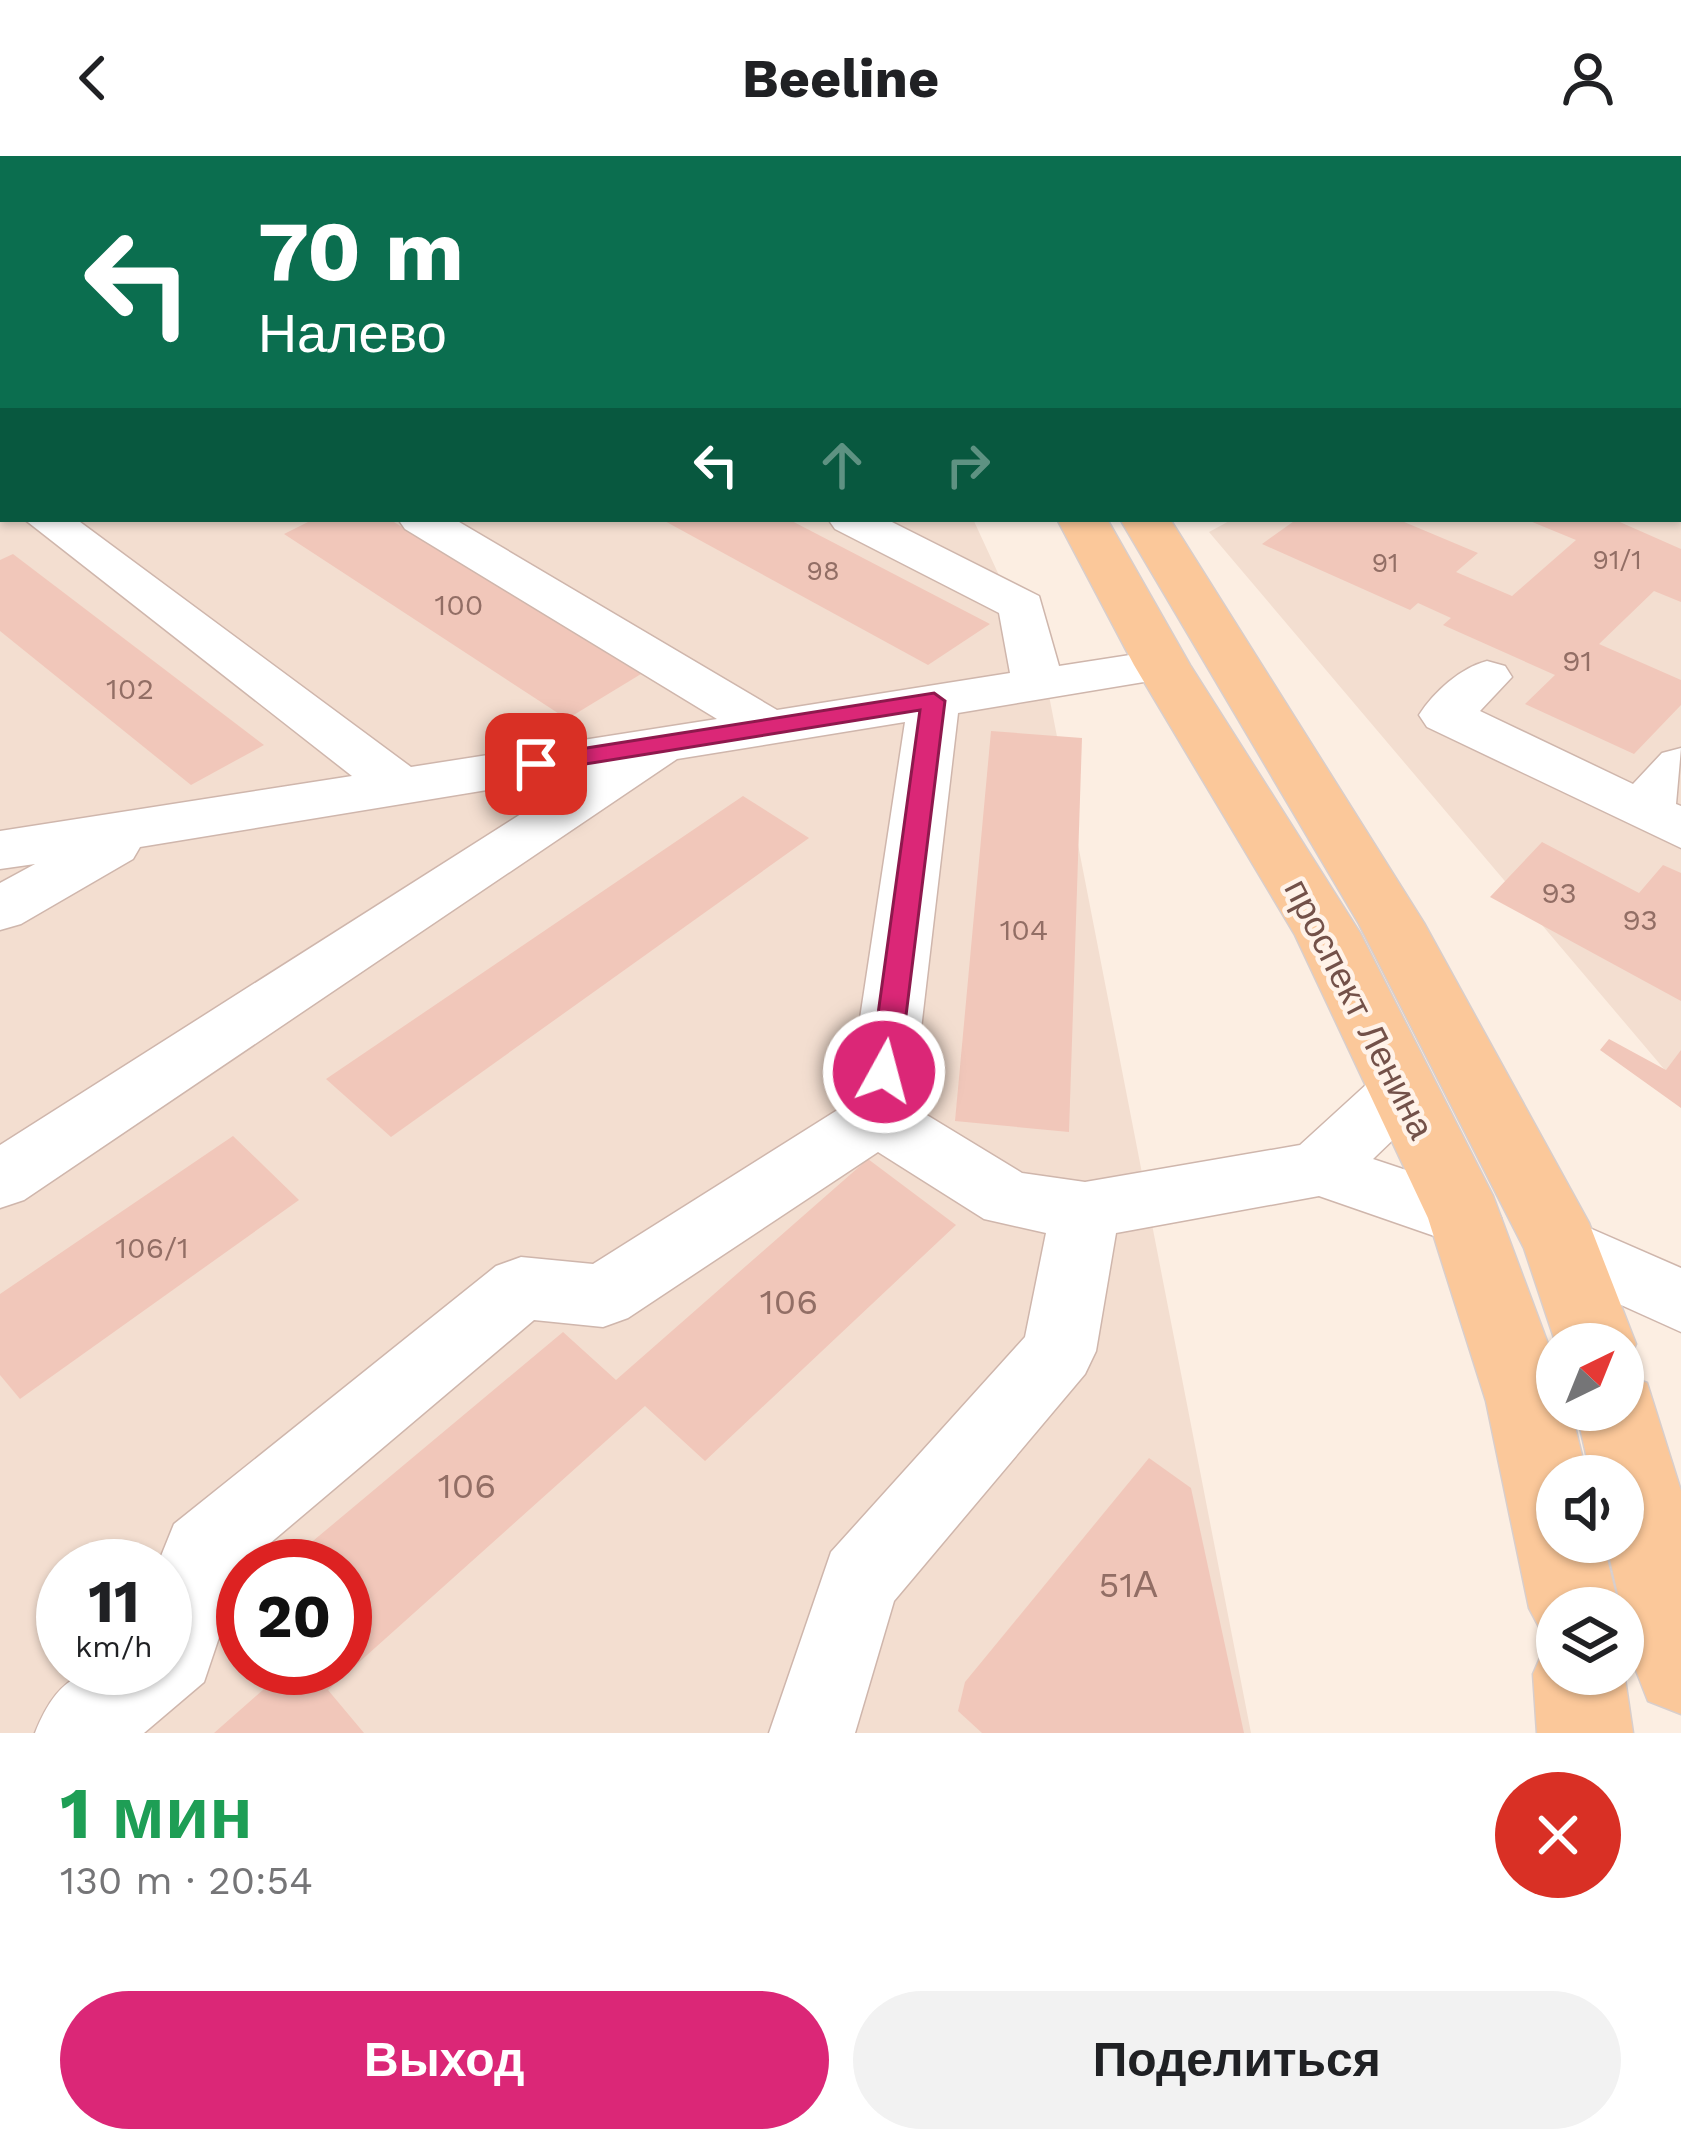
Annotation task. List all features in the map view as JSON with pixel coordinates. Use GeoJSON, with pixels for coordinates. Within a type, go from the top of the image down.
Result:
{"type":"FeatureCollection","features":[{"type":"Feature","properties":{"kind":"main road","name":"проспект Ленина"},"geometry":{"type":"LineString","coordinates":[[1084,522],[1162,664],[1327,933],[1466,1218],[1527,1401],[1539,1455]]}},
{"type":"Feature","properties":{"kind":"main road","name":"проспект Ленина"},"geometry":{"type":"LineString","coordinates":[[1146,522],[1391,923],[1562,1246],[1589,1323]]}},
{"type":"Feature","properties":{"kind":"main road"},"geometry":{"type":"LineString","coordinates":[[1623,1431],[1681,1668]]}},
{"type":"Feature","properties":{"kind":"main road"},"geometry":{"type":"LineString","coordinates":[[1582,1695],[1585,1733]]}},
{"type":"Feature","properties":{"kind":"street"},"geometry":{"type":"LineString","coordinates":[[50,522],[401,786]]}},
{"type":"Feature","properties":{"kind":"street"},"geometry":{"type":"LineString","coordinates":[[426,522],[768,728]]}},
{"type":"Feature","properties":{"kind":"street"},"geometry":{"type":"LineString","coordinates":[[856,522],[1022,606],[1037,684]]}},
{"type":"Feature","properties":{"kind":"street"},"geometry":{"type":"LineString","coordinates":[[0,850],[1162,664]]}},
{"type":"Feature","properties":{"kind":"street"},"geometry":{"type":"LineString","coordinates":[[1487,677],[1445,715],[1661,819],[1681,765]]}},
{"type":"Feature","properties":{"kind":"street"},"geometry":{"type":"LineString","coordinates":[[192,1586],[202,1551],[520,1288],[603,1296],[878,1118],[934,701]]}},
{"type":"Feature","properties":{"kind":"street"},"geometry":{"type":"LineString","coordinates":[[0,1180],[671,743]]}},
{"type":"Feature","properties":{"kind":"street"},"geometry":{"type":"LineString","coordinates":[[0,909],[144,827]]}},
{"type":"Feature","properties":{"kind":"street"},"geometry":{"type":"LineString","coordinates":[[1319,1169],[1403,1090]]}},
{"type":"Feature","properties":{"kind":"street"},"geometry":{"type":"LineString","coordinates":[[878,1118],[1008,1199],[1085,1210],[1319,1169],[1466,1218]]}},
{"type":"Feature","properties":{"kind":"street"},"geometry":{"type":"LineString","coordinates":[[812,1733],[860,1580],[1059,1351],[1085,1210]]}},
{"type":"Feature","properties":{"kind":"street"},"geometry":{"type":"LineString","coordinates":[[1562,1246],[1681,1301]]}},
{"type":"Feature","properties":{"kind":"street"},"geometry":{"type":"LineString","coordinates":[[78,1733],[123,1695]]}},
{"type":"Feature","properties":{"kind":"shaded area"},"geometry":{"type":"Polygon","coordinates":[[[0,522],[974,522],[1045,675],[1251,1733],[0,1733],[0,522]]]}},
{"type":"Feature","properties":{"kind":"shaded area"},"geometry":{"type":"Polygon","coordinates":[[[1227,522],[1681,522],[1681,1089],[1209,532],[1227,522]]]}},
{"type":"Feature","properties":{"kind":"building"},"geometry":{"type":"Polygon","coordinates":[[[308,522],[394,522],[641,674],[567,719],[284,534],[308,522]]]}},
{"type":"Feature","properties":{"kind":"building"},"geometry":{"type":"Polygon","coordinates":[[[666,522],[794,522],[990,624],[928,665],[666,522]]]}},
{"type":"Feature","properties":{"kind":"building"},"geometry":{"type":"Polygon","coordinates":[[[1293,522],[1404,522],[1478,553],[1456,572],[1512,596],[1576,540],[1532,522],[1620,522],[1681,549],[1681,602],[1654,591],[1599,644],[1681,680],[1681,705],[1634,754],[1525,704],[1555,675],[1443,625],[1451,618],[1418,603],[1410,610],[1262,544],[1293,522]]]}},
{"type":"Feature","properties":{"kind":"building"},"geometry":{"type":"Polygon","coordinates":[[[13,554],[264,745],[191,785],[0,631],[0,560],[13,554]]]}},
{"type":"Feature","properties":{"kind":"building"},"geometry":{"type":"Polygon","coordinates":[[[991,731],[1082,738],[1069,1132],[955,1121],[991,731]]]}},
{"type":"Feature","properties":{"kind":"building"},"geometry":{"type":"Polygon","coordinates":[[[743,796],[809,838],[391,1137],[326,1079],[743,796]]]}},
{"type":"Feature","properties":{"kind":"building"},"geometry":{"type":"Polygon","coordinates":[[[1542,842],[1639,893],[1663,865],[1681,873],[1681,1001],[1490,897],[1542,842]]]}},
{"type":"Feature","properties":{"kind":"building"},"geometry":{"type":"Polygon","coordinates":[[[1609,1039],[1666,1070],[1681,1050],[1681,1108],[1600,1050],[1609,1039]]]}},
{"type":"Feature","properties":{"kind":"building"},"geometry":{"type":"Polygon","coordinates":[[[233,1136],[299,1200],[20,1399],[0,1375],[0,1294],[233,1136]]]}},
{"type":"Feature","properties":{"kind":"building"},"geometry":{"type":"Polygon","coordinates":[[[868,1159],[956,1225],[705,1461],[645,1406],[372,1651],[372,1539],[315,1539],[563,1332],[616,1380],[868,1159]]]}},
{"type":"Feature","properties":{"kind":"building"},"geometry":{"type":"Polygon","coordinates":[[[1149,1458],[1191,1488],[1244,1733],[982,1733],[958,1711],[965,1682],[1149,1458]]]}},
{"type":"Feature","properties":{"kind":"building"},"geometry":{"type":"Polygon","coordinates":[[[257,1695],[332,1695],[364,1733],[214,1733],[257,1695]]]}},
{"type":"Feature","properties":{"kind":"route"},"geometry":{"type":"LineString","coordinates":[[536,764],[934,701],[884,1072]]}}]}
